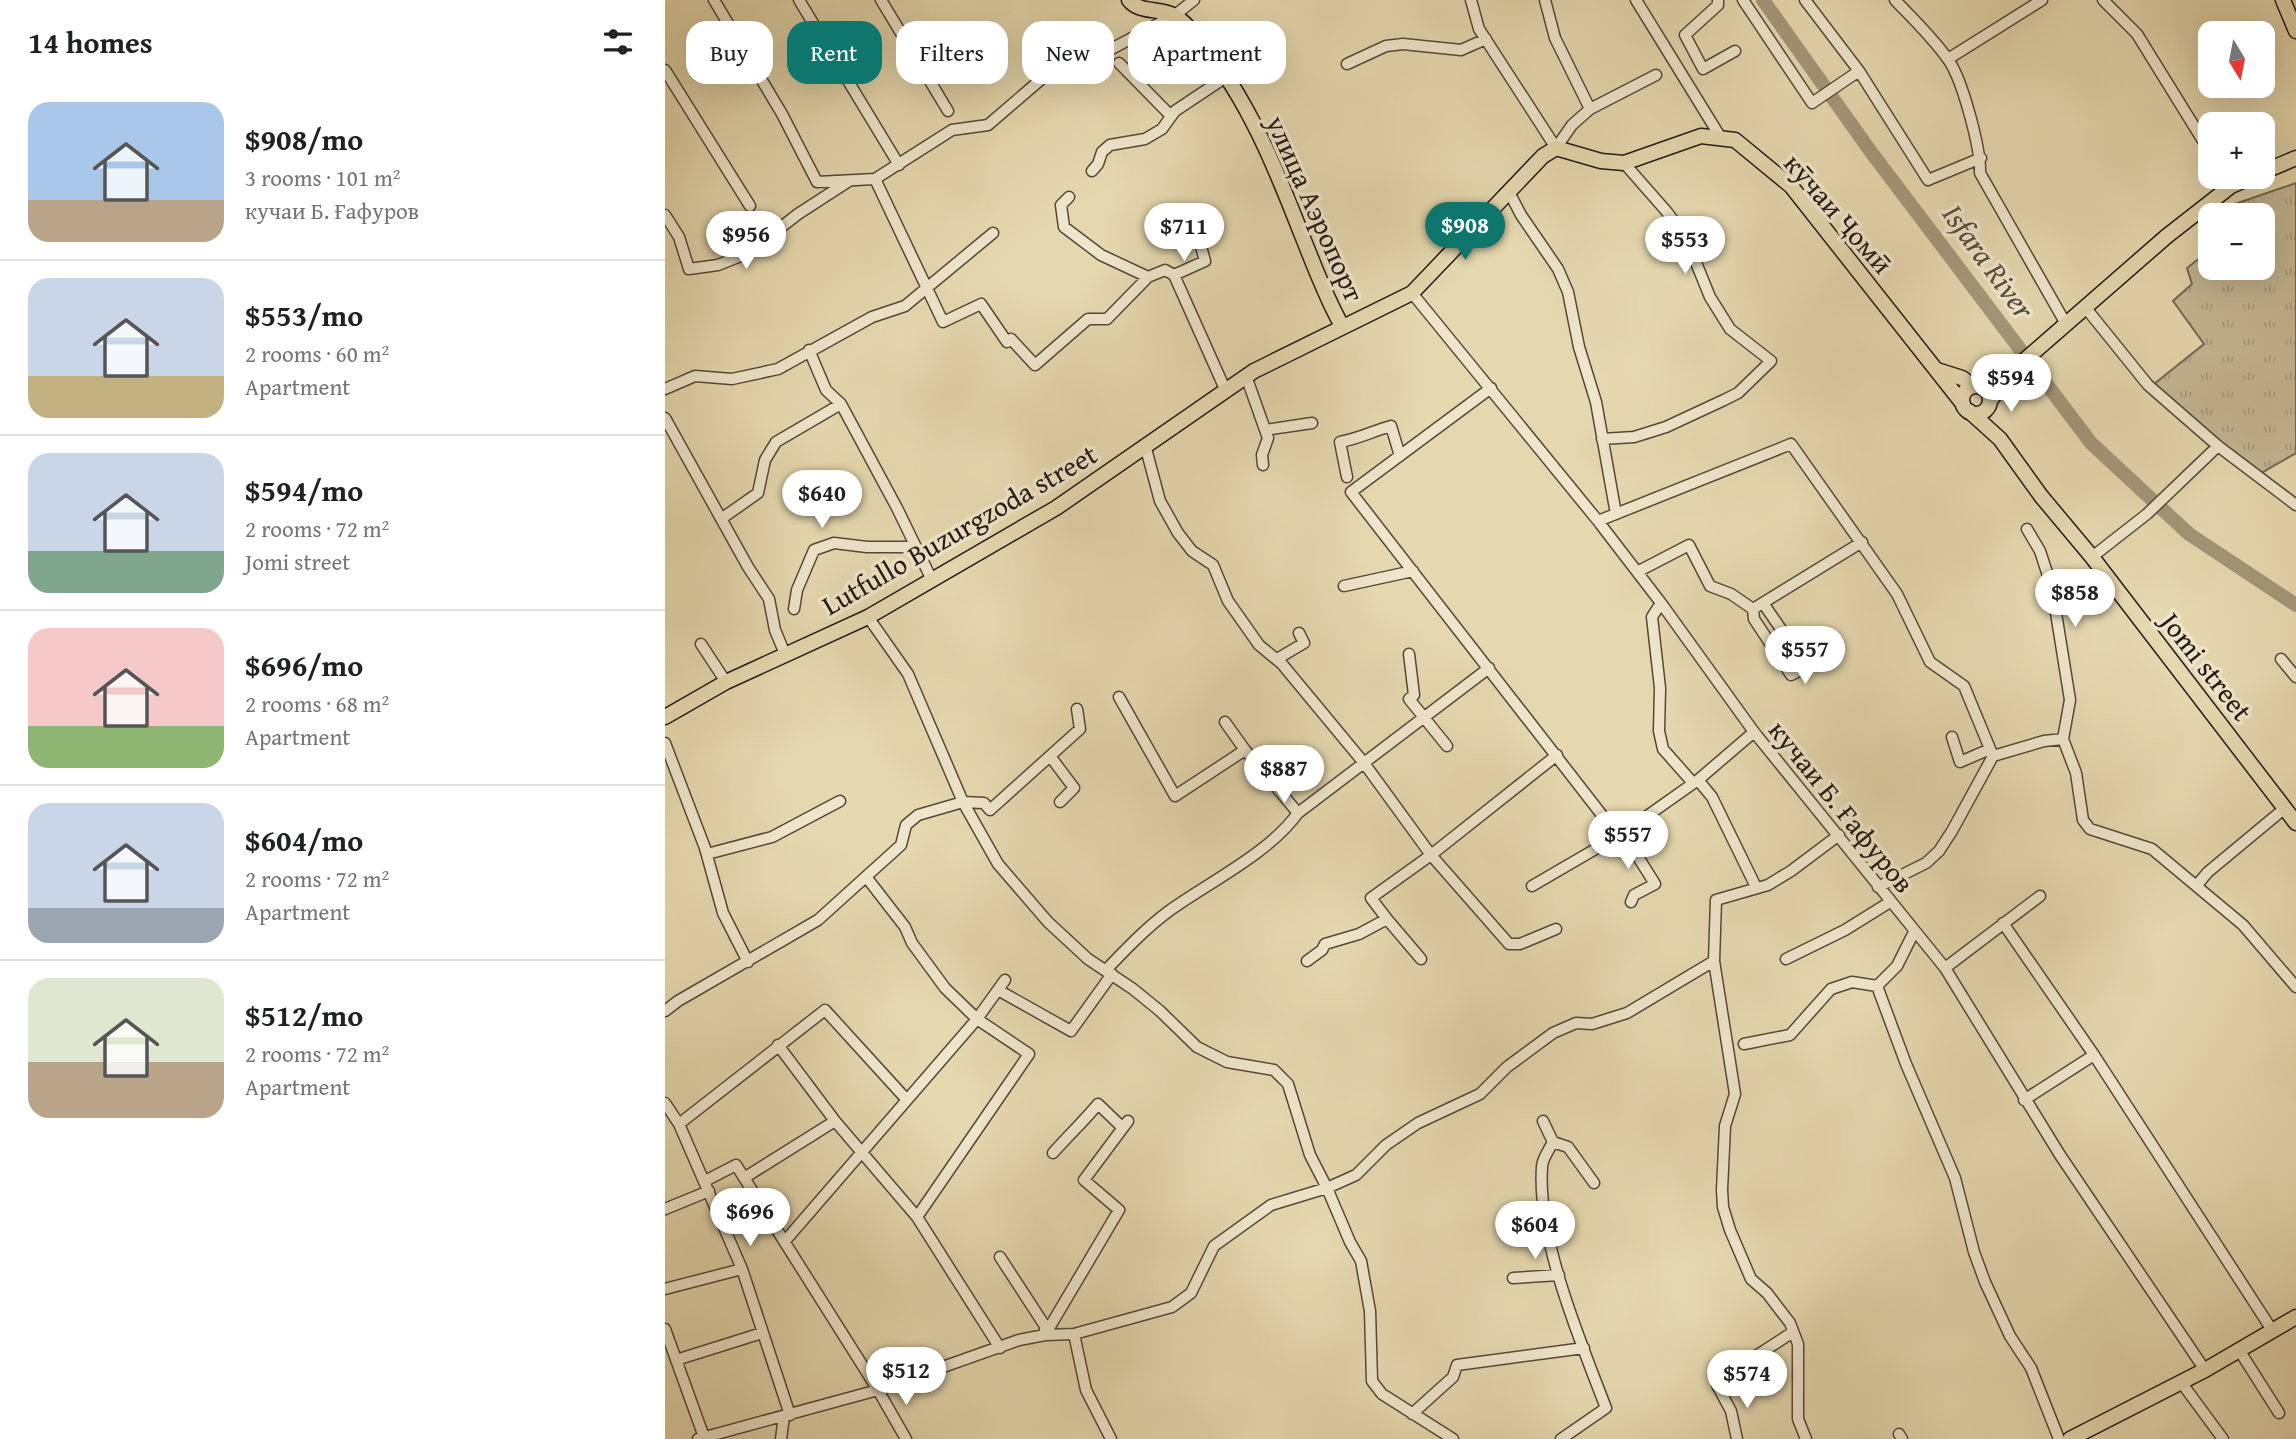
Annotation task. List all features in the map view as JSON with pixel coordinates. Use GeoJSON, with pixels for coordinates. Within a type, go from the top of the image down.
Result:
{"type":"FeatureCollection","features":[{"type":"Feature","properties":{"kind":"main road"},"geometry":{"type":"LineString","coordinates":[[1129,0],[1133,6],[1175,15]]}},
{"type":"Feature","properties":{"kind":"main road"},"geometry":{"type":"LineString","coordinates":[[2283,0],[2296,30]]}},
{"type":"Feature","properties":{"kind":"main road","name":"улица Аэропорт"},"geometry":{"type":"LineString","coordinates":[[1175,15],[1181,21]]}},
{"type":"Feature","properties":{"kind":"main road","name":"улица Аэропорт"},"geometry":{"type":"LineString","coordinates":[[1231,84],[1251,118],[1296,219],[1329,303],[1342,326]]}},
{"type":"Feature","properties":{"kind":"main road"},"geometry":{"type":"LineString","coordinates":[[1412,293],[1543,156],[1556,148],[1601,161],[1624,163],[1701,136],[1721,138]]}},
{"type":"Feature","properties":{"kind":"main road","name":"кӯчаи Ҷомӣ"},"geometry":{"type":"LineString","coordinates":[[1721,138],[1735,140],[1791,186],[1966,408]]}},
{"type":"Feature","properties":{"kind":"main road"},"geometry":{"type":"LineString","coordinates":[[2275,167],[2296,158]]}},
{"type":"Feature","properties":{"kind":"main road"},"geometry":{"type":"LineString","coordinates":[[2012,371],[1965,391],[1966,408],[1981,412],[2012,371],[2219,189]]}},
{"type":"Feature","properties":{"kind":"main road","name":"Lutfullo Buzurgzoda street"},"geometry":{"type":"LineString","coordinates":[[666,716],[726,682],[868,617],[931,578],[1056,508],[1225,388],[1342,326],[1412,293]]}},
{"type":"Feature","properties":{"kind":"main road"},"geometry":{"type":"LineString","coordinates":[[1936,370],[1962,379],[1988,393],[1988,404],[2000,439]]}},
{"type":"Feature","properties":{"kind":"main road","name":"Jomi street"},"geometry":{"type":"LineString","coordinates":[[1966,408],[2000,439],[2296,823]]}},
{"type":"Feature","properties":{"kind":"main road"},"geometry":{"type":"LineString","coordinates":[[2070,1439],[2206,1370],[2296,1317]]}},
{"type":"Feature","properties":{"kind":"street"},"geometry":{"type":"LineString","coordinates":[[714,0],[782,114],[817,182],[875,179],[952,130],[988,125],[1045,76],[1102,54],[1175,15],[1194,0]]}},
{"type":"Feature","properties":{"kind":"street"},"geometry":{"type":"LineString","coordinates":[[799,0],[899,165]]}},
{"type":"Feature","properties":{"kind":"street"},"geometry":{"type":"LineString","coordinates":[[881,0],[948,111]]}},
{"type":"Feature","properties":{"kind":"street"},"geometry":{"type":"LineString","coordinates":[[1471,0],[1479,29],[1556,148],[1572,125],[1590,109],[1656,75]]}},
{"type":"Feature","properties":{"kind":"street"},"geometry":{"type":"LineString","coordinates":[[1545,0],[1555,37],[1590,109]]}},
{"type":"Feature","properties":{"kind":"street"},"geometry":{"type":"LineString","coordinates":[[1636,0],[1721,138]]}},
{"type":"Feature","properties":{"kind":"street"},"geometry":{"type":"LineString","coordinates":[[1719,0],[1718,5],[1685,35],[1703,69],[1734,51]]}},
{"type":"Feature","properties":{"kind":"street"},"geometry":{"type":"LineString","coordinates":[[1742,0],[1812,103],[1855,73]]}},
{"type":"Feature","properties":{"kind":"street"},"geometry":{"type":"LineString","coordinates":[[1805,0],[1928,180],[1981,158]]}},
{"type":"Feature","properties":{"kind":"street"},"geometry":{"type":"LineString","coordinates":[[1895,0],[1948,59],[1957,75],[1981,158],[1980,173],[2066,324]]}},
{"type":"Feature","properties":{"kind":"street"},"geometry":{"type":"LineString","coordinates":[[1948,59],[2042,0]]}},
{"type":"Feature","properties":{"kind":"street"},"geometry":{"type":"LineString","coordinates":[[2103,0],[2137,34],[2198,133]]}},
{"type":"Feature","properties":{"kind":"street"},"geometry":{"type":"LineString","coordinates":[[1347,64],[1394,45],[1461,50],[1486,39]]}},
{"type":"Feature","properties":{"kind":"street"},"geometry":{"type":"LineString","coordinates":[[1119,62],[1171,116]]}},
{"type":"Feature","properties":{"kind":"street"},"geometry":{"type":"LineString","coordinates":[[665,70],[750,206]]}},
{"type":"Feature","properties":{"kind":"street"},"geometry":{"type":"LineString","coordinates":[[1092,171],[1102,152],[1110,145],[1145,139],[1162,129],[1175,111],[1214,84]]}},
{"type":"Feature","properties":{"kind":"street"},"geometry":{"type":"LineString","coordinates":[[1602,439],[1634,437],[1666,427],[1738,393],[1771,360],[1730,329],[1710,297],[1686,238],[1624,163]]}},
{"type":"Feature","properties":{"kind":"street"},"geometry":{"type":"LineString","coordinates":[[875,179],[943,322],[981,304],[1007,342],[1011,339],[1035,365],[1088,319],[1107,318],[1148,277],[1165,270],[1174,275],[1225,388]]}},
{"type":"Feature","properties":{"kind":"street"},"geometry":{"type":"LineString","coordinates":[[665,215],[679,237],[689,269],[718,265],[748,253],[798,214],[849,181]]}},
{"type":"Feature","properties":{"kind":"street"},"geometry":{"type":"LineString","coordinates":[[1509,192],[1521,215],[1558,269],[1568,292],[1579,347],[1596,402],[1616,514]]}},
{"type":"Feature","properties":{"kind":"street"},"geometry":{"type":"LineString","coordinates":[[1069,197],[1061,205],[1064,227],[1101,255],[1148,277]]}},
{"type":"Feature","properties":{"kind":"street"},"geometry":{"type":"LineString","coordinates":[[1174,275],[1205,261],[1193,218]]}},
{"type":"Feature","properties":{"kind":"street"},"geometry":{"type":"LineString","coordinates":[[665,389],[695,376],[732,379],[778,369],[872,317],[905,306],[993,233]]}},
{"type":"Feature","properties":{"kind":"street","name":"кучаи Б. Ғафуров"},"geometry":{"type":"LineString","coordinates":[[1412,293],[1598,521],[1661,603],[1754,733],[1945,968],[2024,1100],[2206,1370]]}},
{"type":"Feature","properties":{"kind":"street"},"geometry":{"type":"LineString","coordinates":[[2085,307],[2148,385],[2218,446],[2296,505]]}},
{"type":"Feature","properties":{"kind":"street"},"geometry":{"type":"LineString","coordinates":[[809,350],[826,390],[841,404],[931,578]]}},
{"type":"Feature","properties":{"kind":"street"},"geometry":{"type":"LineString","coordinates":[[1246,376],[1268,438],[1262,456],[1263,465]]}},
{"type":"Feature","properties":{"kind":"street"},"geometry":{"type":"LineString","coordinates":[[1492,388],[1350,492],[1612,828],[1623,833],[1655,884],[1635,895],[1631,902]]}},
{"type":"Feature","properties":{"kind":"street"},"geometry":{"type":"LineString","coordinates":[[722,519],[758,493],[765,460],[776,442],[841,404]]}},
{"type":"Feature","properties":{"kind":"street"},"geometry":{"type":"LineString","coordinates":[[665,418],[748,567],[769,599],[775,630],[785,654]]}},
{"type":"Feature","properties":{"kind":"street"},"geometry":{"type":"LineString","coordinates":[[1265,430],[1312,423]]}},
{"type":"Feature","properties":{"kind":"street"},"geometry":{"type":"LineString","coordinates":[[1347,477],[1340,442],[1360,438],[1367,433],[1391,426],[1399,456]]}},
{"type":"Feature","properties":{"kind":"street"},"geometry":{"type":"LineString","coordinates":[[1598,521],[1791,444],[1897,594],[1930,662],[1964,687],[1991,753],[1952,831],[1939,851],[1926,863],[1878,887]]}},
{"type":"Feature","properties":{"kind":"street"},"geometry":{"type":"LineString","coordinates":[[1145,446],[1160,501],[1178,533],[1192,551],[1213,565],[1228,601],[1259,645],[1277,659],[1364,763],[1431,855],[1509,944],[1520,944],[1556,929]]}},
{"type":"Feature","properties":{"kind":"street"},"geometry":{"type":"LineString","coordinates":[[2092,557],[2147,514],[2218,446]]}},
{"type":"Feature","properties":{"kind":"street"},"geometry":{"type":"LineString","coordinates":[[2027,529],[2040,551],[2052,588],[2070,700],[2063,738],[2076,773],[2083,820],[2090,830],[2152,849],[2243,925],[2296,987]]}},
{"type":"Feature","properties":{"kind":"street"},"geometry":{"type":"LineString","coordinates":[[1753,609],[1862,542]]}},
{"type":"Feature","properties":{"kind":"street"},"geometry":{"type":"LineString","coordinates":[[794,609],[797,590],[814,550],[834,543],[867,547],[916,547]]}},
{"type":"Feature","properties":{"kind":"street"},"geometry":{"type":"LineString","coordinates":[[1637,572],[1689,545],[1710,586],[1731,594],[1753,609]]}},
{"type":"Feature","properties":{"kind":"street"},"geometry":{"type":"LineString","coordinates":[[1344,586],[1413,571]]}},
{"type":"Feature","properties":{"kind":"street"},"geometry":{"type":"LineString","coordinates":[[1661,603],[1652,617],[1660,688],[1659,731],[1664,749],[1712,797],[1756,887]]}},
{"type":"Feature","properties":{"kind":"street"},"geometry":{"type":"LineString","coordinates":[[1753,609],[1754,620],[1791,675],[1807,667],[1763,603]]}},
{"type":"Feature","properties":{"kind":"street"},"geometry":{"type":"LineString","coordinates":[[868,617],[908,674],[963,802],[998,864],[1048,922],[1088,959],[1160,1011],[1197,1047],[1227,1062],[1275,1070],[1288,1084],[1310,1155],[1361,1261],[1370,1311],[1372,1381],[1382,1394],[1453,1439]]}},
{"type":"Feature","properties":{"kind":"street"},"geometry":{"type":"LineString","coordinates":[[1277,659],[1304,643],[1299,633]]}},
{"type":"Feature","properties":{"kind":"street"},"geometry":{"type":"LineString","coordinates":[[701,644],[726,682]]}},
{"type":"Feature","properties":{"kind":"street"},"geometry":{"type":"LineString","coordinates":[[1409,654],[1414,695],[1409,699],[1447,746]]}},
{"type":"Feature","properties":{"kind":"street"},"geometry":{"type":"LineString","coordinates":[[2281,659],[2296,677]]}},
{"type":"Feature","properties":{"kind":"street"},"geometry":{"type":"LineString","coordinates":[[997,990],[1071,1031],[1109,972],[1144,931],[1277,836],[1298,813],[1489,668]]}},
{"type":"Feature","properties":{"kind":"street"},"geometry":{"type":"LineString","coordinates":[[1119,697],[1175,796],[1245,750]]}},
{"type":"Feature","properties":{"kind":"street"},"geometry":{"type":"LineString","coordinates":[[665,1011],[818,920],[901,845],[906,825],[918,815],[963,802],[985,803],[990,810],[1080,729],[1077,709]]}},
{"type":"Feature","properties":{"kind":"street"},"geometry":{"type":"LineString","coordinates":[[1225,722],[1298,813]]}},
{"type":"Feature","properties":{"kind":"street"},"geometry":{"type":"LineString","coordinates":[[1532,886],[1623,833],[1695,781],[1754,733]]}},
{"type":"Feature","properties":{"kind":"street"},"geometry":{"type":"LineString","coordinates":[[1952,737],[1960,762],[2063,738]]}},
{"type":"Feature","properties":{"kind":"street"},"geometry":{"type":"LineString","coordinates":[[665,743],[707,855],[723,913],[748,962]]}},
{"type":"Feature","properties":{"kind":"street"},"geometry":{"type":"LineString","coordinates":[[1421,959],[1371,898],[1431,855],[1557,755]]}},
{"type":"Feature","properties":{"kind":"street"},"geometry":{"type":"LineString","coordinates":[[1050,756],[1074,788],[1060,802]]}},
{"type":"Feature","properties":{"kind":"street"},"geometry":{"type":"LineString","coordinates":[[707,855],[772,837],[839,802]]}},
{"type":"Feature","properties":{"kind":"street"},"geometry":{"type":"LineString","coordinates":[[2197,885],[2208,872],[2285,808]]}},
{"type":"Feature","properties":{"kind":"street"},"geometry":{"type":"LineString","coordinates":[[1806,1439],[1798,1419],[1798,1344],[1790,1322],[1751,1279],[1723,1207],[1725,1126],[1735,1094],[1714,961],[1716,900],[1768,885],[1839,835]]}},
{"type":"Feature","properties":{"kind":"street"},"geometry":{"type":"LineString","coordinates":[[867,878],[905,927],[912,943],[945,988],[977,1019],[1029,1054],[917,1217]]}},
{"type":"Feature","properties":{"kind":"street"},"geometry":{"type":"LineString","coordinates":[[1945,968],[2039,896]]}},
{"type":"Feature","properties":{"kind":"street"},"geometry":{"type":"LineString","coordinates":[[1786,959],[1845,930],[1890,902]]}},
{"type":"Feature","properties":{"kind":"street"},"geometry":{"type":"LineString","coordinates":[[1307,961],[1322,950],[1325,944],[1359,934],[1387,919]]}},
{"type":"Feature","properties":{"kind":"street"},"geometry":{"type":"LineString","coordinates":[[2003,923],[2094,1055],[2272,1330]]}},
{"type":"Feature","properties":{"kind":"street"},"geometry":{"type":"LineString","coordinates":[[1877,986],[1897,966],[1914,932]]}},
{"type":"Feature","properties":{"kind":"street"},"geometry":{"type":"LineString","coordinates":[[665,1329],[701,1438],[879,1390],[1019,1339],[1074,1334],[1171,1307],[1191,1293],[1214,1246],[1271,1205],[1327,1188],[1356,1175],[1386,1145],[1418,1123],[1480,1094],[1507,1067],[1553,1033],[1576,1023],[1592,1024],[1627,1013],[1714,961]]}},
{"type":"Feature","properties":{"kind":"street"},"geometry":{"type":"LineString","coordinates":[[785,1241],[977,1019],[1005,980]]}},
{"type":"Feature","properties":{"kind":"street"},"geometry":{"type":"LineString","coordinates":[[1744,1044],[1790,1035],[1832,989],[1852,982],[1877,986]]}},
{"type":"Feature","properties":{"kind":"street"},"geometry":{"type":"LineString","coordinates":[[1877,986],[1906,1064],[1955,1178],[1974,1252],[1985,1282],[2010,1336],[2031,1368],[2059,1439]]}},
{"type":"Feature","properties":{"kind":"street"},"geometry":{"type":"LineString","coordinates":[[679,1124],[825,1010],[907,1100]]}},
{"type":"Feature","properties":{"kind":"street"},"geometry":{"type":"LineString","coordinates":[[778,1045],[835,1121],[917,1217],[1000,1348]]}},
{"type":"Feature","properties":{"kind":"street"},"geometry":{"type":"LineString","coordinates":[[2024,1100],[2094,1055]]}},
{"type":"Feature","properties":{"kind":"street"},"geometry":{"type":"LineString","coordinates":[[665,1103],[679,1124],[742,1269],[787,1415],[781,1439]]}},
{"type":"Feature","properties":{"kind":"street"},"geometry":{"type":"LineString","coordinates":[[1045,1335],[1119,1210],[1084,1180],[1126,1124],[1098,1104],[1053,1153]]}},
{"type":"Feature","properties":{"kind":"street"},"geometry":{"type":"LineString","coordinates":[[744,1178],[835,1121]]}},
{"type":"Feature","properties":{"kind":"street"},"geometry":{"type":"LineString","coordinates":[[1543,1121],[1553,1143]]}},
{"type":"Feature","properties":{"kind":"street"},"geometry":{"type":"LineString","coordinates":[[1553,1143],[1568,1147],[1594,1183]]}},
{"type":"Feature","properties":{"kind":"street"},"geometry":{"type":"LineString","coordinates":[[1553,1143],[1542,1164],[1546,1221],[1559,1275],[1606,1408],[1561,1439]]}},
{"type":"Feature","properties":{"kind":"street"},"geometry":{"type":"LineString","coordinates":[[665,1209],[707,1186],[736,1165],[879,1390],[906,1439]]}},
{"type":"Feature","properties":{"kind":"street"},"geometry":{"type":"LineString","coordinates":[[1513,1227],[1546,1221]]}},
{"type":"Feature","properties":{"kind":"street"},"geometry":{"type":"LineString","coordinates":[[1000,1257],[1045,1326],[1045,1335]]}},
{"type":"Feature","properties":{"kind":"street"},"geometry":{"type":"LineString","coordinates":[[665,1289],[742,1269]]}},
{"type":"Feature","properties":{"kind":"street"},"geometry":{"type":"LineString","coordinates":[[1513,1278],[1559,1275]]}},
{"type":"Feature","properties":{"kind":"street"},"geometry":{"type":"LineString","coordinates":[[1737,1439],[1731,1411],[1717,1385],[1722,1378],[1793,1332]]}},
{"type":"Feature","properties":{"kind":"street"},"geometry":{"type":"LineString","coordinates":[[676,1360],[762,1333]]}},
{"type":"Feature","properties":{"kind":"street"},"geometry":{"type":"LineString","coordinates":[[1074,1334],[1086,1390],[1111,1439]]}},
{"type":"Feature","properties":{"kind":"street"},"geometry":{"type":"LineString","coordinates":[[1412,1414],[1453,1377],[1457,1365],[1584,1349]]}},
{"type":"Feature","properties":{"kind":"street"},"geometry":{"type":"LineString","coordinates":[[2239,1350],[2279,1413]]}},
{"type":"Feature","properties":{"kind":"street"},"geometry":{"type":"LineString","coordinates":[[2182,1382],[2223,1439]]}},
{"type":"Feature","properties":{"kind":"green space"},"geometry":{"type":"Polygon","coordinates":[[[2296,183],[2296,453],[2256,476],[2149,388],[2204,344],[2173,301],[2192,284],[2187,268],[2198,259],[2198,280],[2275,280],[2275,203],[2238,203],[2296,183]]]}},
{"type":"Feature","properties":{"kind":"waterway","name":"Isfara River"},"geometry":{"type":"LineString","coordinates":[[1763,0],[1871,152],[2091,443],[2189,534],[2296,605]]}}]}
